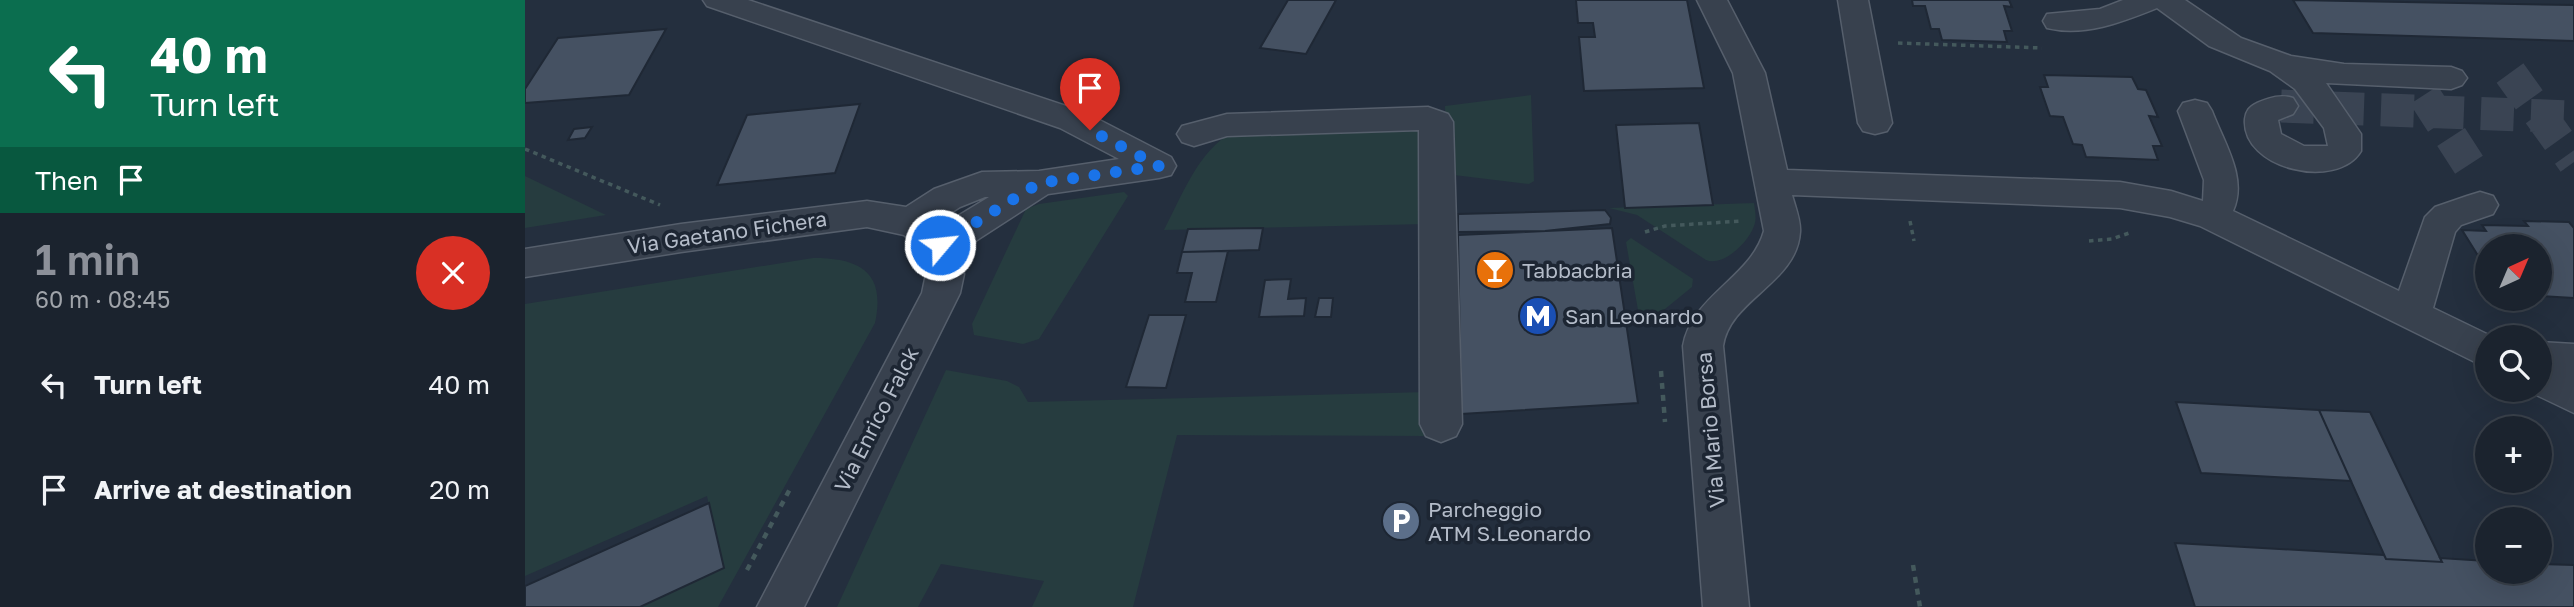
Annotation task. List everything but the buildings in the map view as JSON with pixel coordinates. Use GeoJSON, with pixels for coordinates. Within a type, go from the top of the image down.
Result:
{"type":"FeatureCollection","features":[{"type":"Feature","properties":{"kind":"street"},"geometry":{"type":"LineString","coordinates":[[718,0],[1072,120],[1159,166],[1039,183],[925,233]]}},
{"type":"Feature","properties":{"kind":"street","name":"Via Mario Borsa"},"geometry":{"type":"LineString","coordinates":[[1712,0],[1745,62],[1774,182],[1782,231],[1777,250],[1717,314],[1705,334],[1703,345],[1726,607]]}},
{"type":"Feature","properties":{"kind":"street"},"geometry":{"type":"LineString","coordinates":[[1853,0],[1875,123]]}},
{"type":"Feature","properties":{"kind":"street"},"geometry":{"type":"LineString","coordinates":[[2058,21],[2104,18],[2150,0]]}},
{"type":"Feature","properties":{"kind":"street"},"geometry":{"type":"LineString","coordinates":[[2165,0],[2223,41],[2305,80],[2322,97],[2346,139],[2342,154],[2333,159],[2307,159],[2292,155],[2268,140],[2261,130],[2262,114],[2281,106]]}},
{"type":"Feature","properties":{"kind":"street"},"geometry":{"type":"LineString","coordinates":[[2276,64],[2334,73],[2451,78]]}},
{"type":"Feature","properties":{"kind":"street"},"geometry":{"type":"LineString","coordinates":[[2195,111],[2223,180],[2222,197],[2213,217]]}},
{"type":"Feature","properties":{"kind":"street"},"geometry":{"type":"LineString","coordinates":[[1194,134],[1227,125],[1428,118],[1436,122],[1441,424]]}},
{"type":"Feature","properties":{"kind":"street"},"geometry":{"type":"LineString","coordinates":[[1774,182],[2120,195],[2171,204],[2213,217],[2475,346]]}},
{"type":"Feature","properties":{"kind":"street"},"geometry":{"type":"LineString","coordinates":[[2411,315],[2438,226],[2448,216],[2480,205]]}},
{"type":"Feature","properties":{"kind":"street","name":"Via Gaetano Fichera"},"geometry":{"type":"LineString","coordinates":[[525,263],[842,216],[884,214],[925,233]]}},
{"type":"Feature","properties":{"kind":"street","name":"Via Enrico Falck"},"geometry":{"type":"LineString","coordinates":[[780,607],[941,293],[947,260],[925,233]]}},
{"type":"Feature","properties":{"kind":"street"},"geometry":{"type":"LineString","coordinates":[[2552,359],[2574,360]]}},
{"type":"Feature","properties":{"kind":"street"},"geometry":{"type":"LineString","coordinates":[[2552,385],[2574,396]]}},
{"type":"Feature","properties":{"kind":"path"},"geometry":{"type":"LineString","coordinates":[[1861,41],[2035,50],[2048,44],[2058,21]]}},
{"type":"Feature","properties":{"kind":"path","name":"Via Gaetano Fichera"},"geometry":{"type":"LineString","coordinates":[[525,149],[663,206]]}},
{"type":"Feature","properties":{"kind":"path"},"geometry":{"type":"LineString","coordinates":[[1645,232],[1656,227],[1747,221]]}},
{"type":"Feature","properties":{"kind":"path"},"geometry":{"type":"LineString","coordinates":[[747,570],[791,487]]}},
{"type":"Feature","properties":{"kind":"path"},"geometry":{"type":"LineString","coordinates":[[1913,565],[1920,607]]}},
{"type":"Feature","properties":{"kind":"green space"},"geometry":{"type":"Polygon","coordinates":[[[1531,95],[1534,181],[1529,184],[1454,175],[1447,168],[1445,106],[1531,95]]]}},
{"type":"Feature","properties":{"kind":"green space"},"geometry":{"type":"Polygon","coordinates":[[[1422,125],[1427,224],[1164,230],[1200,162],[1220,140],[1232,133],[1422,125]]]}},
{"type":"Feature","properties":{"kind":"green space"},"geometry":{"type":"Polygon","coordinates":[[[525,176],[606,215],[525,228],[525,176]]]}},
{"type":"Feature","properties":{"kind":"green space"},"geometry":{"type":"Polygon","coordinates":[[[1124,192],[1128,196],[1039,339],[1023,344],[974,335],[972,324],[1026,209],[1039,204],[1124,192]]]}},
{"type":"Feature","properties":{"kind":"green space"},"geometry":{"type":"Polygon","coordinates":[[[1754,203],[1756,215],[1751,233],[1734,252],[1713,261],[1706,260],[1637,215],[1609,208],[1754,203]]]}},
{"type":"Feature","properties":{"kind":"green space"},"geometry":{"type":"Polygon","coordinates":[[[1631,238],[1693,279],[1692,287],[1654,318],[1643,316],[1638,310],[1626,242],[1631,238]]]}},
{"type":"Feature","properties":{"kind":"green space"},"geometry":{"type":"Polygon","coordinates":[[[813,258],[844,261],[866,271],[877,291],[875,323],[718,607],[640,607],[723,568],[707,496],[525,576],[525,304],[813,258]]]}},
{"type":"Feature","properties":{"kind":"green space"},"geometry":{"type":"Polygon","coordinates":[[[946,370],[1007,381],[1019,387],[1028,402],[1428,392],[1426,436],[1177,435],[1133,607],[1032,607],[1044,581],[941,564],[918,607],[837,607],[946,370]]]}},
{"type":"Feature","properties":{"kind":"tunnel"},"geometry":{"type":"LineString","coordinates":[[2510,73],[2541,116]]}},
{"type":"Feature","properties":{"kind":"tunnel"},"geometry":{"type":"LineString","coordinates":[[2424,95],[2435,112]]}},
{"type":"Feature","properties":{"kind":"tunnel"},"geometry":{"type":"LineString","coordinates":[[2281,106],[2435,112]]}},
{"type":"Feature","properties":{"kind":"tunnel"},"geometry":{"type":"LineString","coordinates":[[2435,112],[2541,116]]}},
{"type":"Feature","properties":{"kind":"tunnel"},"geometry":{"type":"LineString","coordinates":[[2435,112],[2473,171]]}},
{"type":"Feature","properties":{"kind":"tunnel"},"geometry":{"type":"LineString","coordinates":[[2541,116],[2574,117]]}},
{"type":"Feature","properties":{"kind":"tunnel"},"geometry":{"type":"LineString","coordinates":[[2541,116],[2574,162]]}},
{"type":"Feature","properties":{"kind":"place","name":"Tabbacbria"},"geometry":{"type":"Point","coordinates":[1495,270]}},
{"type":"Feature","properties":{"kind":"place","name":"San Leonardo"},"geometry":{"type":"Point","coordinates":[1538,316]}},
{"type":"Feature","properties":{"kind":"place","name":"Parcheggio ATM S.Leonardo"},"geometry":{"type":"Point","coordinates":[1401,521]}},
{"type":"Feature","properties":{"kind":"route"},"geometry":{"type":"LineString","coordinates":[[940,245],[964,233],[1014,197],[1039,183],[1159,166],[1090,130]]}}]}
